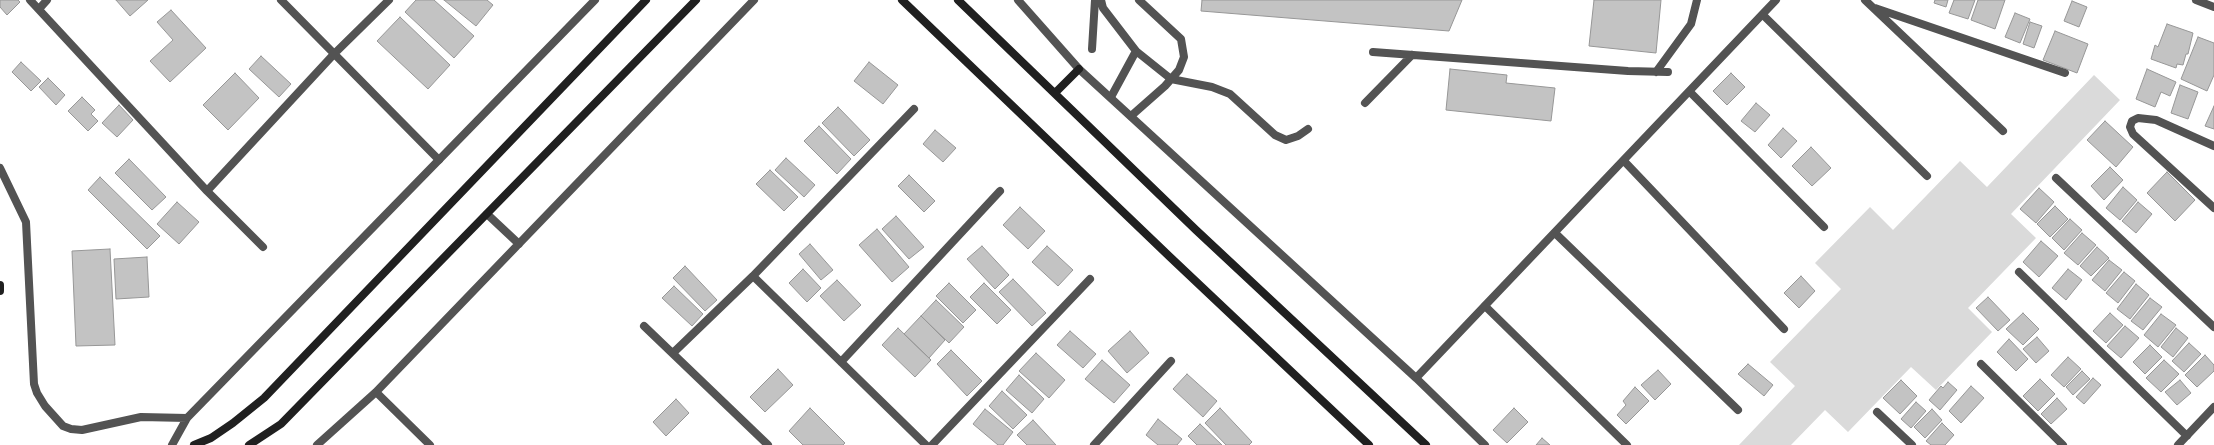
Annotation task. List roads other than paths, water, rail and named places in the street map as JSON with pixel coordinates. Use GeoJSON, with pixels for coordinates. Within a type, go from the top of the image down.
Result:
{"type":"FeatureCollection","features":[{"type":"Feature","properties":{"kind":"street"},"geometry":{"type":"LineString","coordinates":[[30,0],[207,191],[263,248]]}},
{"type":"Feature","properties":{"kind":"street"},"geometry":{"type":"LineString","coordinates":[[39,9],[47,0]]}},
{"type":"Feature","properties":{"kind":"street"},"geometry":{"type":"LineString","coordinates":[[281,0],[439,160]]}},
{"type":"Feature","properties":{"kind":"street"},"geometry":{"type":"LineString","coordinates":[[207,191],[334,54],[388,0]]}},
{"type":"Feature","properties":{"kind":"street"},"geometry":{"type":"LineString","coordinates":[[172,445],[187,418],[595,0]]}},
{"type":"Feature","properties":{"kind":"street"},"geometry":{"type":"LineString","coordinates":[[194,445],[211,438],[233,423],[264,398],[646,0]]}},
{"type":"Feature","properties":{"kind":"street"},"geometry":{"type":"LineString","coordinates":[[249,445],[281,424],[696,0]]}},
{"type":"Feature","properties":{"kind":"street"},"geometry":{"type":"LineString","coordinates":[[317,445],[376,392],[754,0]]}},
{"type":"Feature","properties":{"kind":"street"},"geometry":{"type":"LineString","coordinates":[[902,0],[1369,445]]}},
{"type":"Feature","properties":{"kind":"street"},"geometry":{"type":"LineString","coordinates":[[958,0],[1196,230],[1426,445]]}},
{"type":"Feature","properties":{"kind":"street"},"geometry":{"type":"LineString","coordinates":[[1018,0],[1079,69],[1416,378],[1485,445]]}},
{"type":"Feature","properties":{"kind":"street"},"geometry":{"type":"LineString","coordinates":[[1092,49],[1095,0]]}},
{"type":"Feature","properties":{"kind":"street"},"geometry":{"type":"LineString","coordinates":[[1101,0],[1103,8],[1136,51],[1171,79],[1212,87],[1230,94],[1275,135],[1286,140],[1298,136],[1308,129]]}},
{"type":"Feature","properties":{"kind":"street"},"geometry":{"type":"LineString","coordinates":[[1131,116],[1171,79],[1178,70],[1184,57],[1181,39],[1139,0]]}},
{"type":"Feature","properties":{"kind":"street"},"geometry":{"type":"LineString","coordinates":[[1656,72],[1692,24],[1697,0]]}},
{"type":"Feature","properties":{"kind":"street"},"geometry":{"type":"LineString","coordinates":[[1416,378],[1776,0]]}},
{"type":"Feature","properties":{"kind":"street"},"geometry":{"type":"LineString","coordinates":[[1865,0],[2003,131]]}},
{"type":"Feature","properties":{"kind":"street"},"geometry":{"type":"LineString","coordinates":[[2196,0],[2214,7]]}},
{"type":"Feature","properties":{"kind":"street"},"geometry":{"type":"LineString","coordinates":[[1875,8],[2065,73]]}},
{"type":"Feature","properties":{"kind":"street"},"geometry":{"type":"LineString","coordinates":[[1763,15],[1927,176]]}},
{"type":"Feature","properties":{"kind":"street"},"geometry":{"type":"LineString","coordinates":[[1111,98],[1136,51]]}},
{"type":"Feature","properties":{"kind":"street"},"geometry":{"type":"LineString","coordinates":[[1373,52],[1628,71],[1668,72]]}},
{"type":"Feature","properties":{"kind":"street"},"geometry":{"type":"LineString","coordinates":[[1365,103],[1412,55]]}},
{"type":"Feature","properties":{"kind":"street"},"geometry":{"type":"LineString","coordinates":[[1055,93],[1079,69]]}},
{"type":"Feature","properties":{"kind":"street"},"geometry":{"type":"LineString","coordinates":[[1690,92],[1824,227]]}},
{"type":"Feature","properties":{"kind":"street"},"geometry":{"type":"LineString","coordinates":[[673,354],[753,276],[914,109]]}},
{"type":"Feature","properties":{"kind":"street"},"geometry":{"type":"LineString","coordinates":[[2214,146],[2156,120],[2138,118],[2132,121],[2130,127],[2133,134],[2214,208]]}},
{"type":"Feature","properties":{"kind":"street"},"geometry":{"type":"LineString","coordinates":[[1624,161],[1784,329]]}},
{"type":"Feature","properties":{"kind":"street"},"geometry":{"type":"LineString","coordinates":[[0,168],[3,180],[26,222],[34,384],[36,393],[45,406],[63,426],[71,429],[82,430],[141,417],[187,418]]}},
{"type":"Feature","properties":{"kind":"street"},"geometry":{"type":"LineString","coordinates":[[2056,178],[2214,327]]}},
{"type":"Feature","properties":{"kind":"street"},"geometry":{"type":"LineString","coordinates":[[841,362],[1000,191]]}},
{"type":"Feature","properties":{"kind":"street"},"geometry":{"type":"LineString","coordinates":[[487,214],[519,244]]}},
{"type":"Feature","properties":{"kind":"street"},"geometry":{"type":"LineString","coordinates":[[1555,233],[1738,410]]}},
{"type":"Feature","properties":{"kind":"street"},"geometry":{"type":"LineString","coordinates":[[2019,272],[2187,436]]}},
{"type":"Feature","properties":{"kind":"street"},"geometry":{"type":"LineString","coordinates":[[753,276],[926,444],[1090,279]]}},
{"type":"Feature","properties":{"kind":"street"},"geometry":{"type":"LineString","coordinates":[[0,286],[0,291]]}},
{"type":"Feature","properties":{"kind":"street"},"geometry":{"type":"LineString","coordinates":[[1485,306],[1627,445]]}},
{"type":"Feature","properties":{"kind":"street"},"geometry":{"type":"LineString","coordinates":[[644,326],[768,445]]}},
{"type":"Feature","properties":{"kind":"street"},"geometry":{"type":"LineString","coordinates":[[1094,445],[1171,361]]}},
{"type":"Feature","properties":{"kind":"street"},"geometry":{"type":"LineString","coordinates":[[1981,364],[2063,445]]}},
{"type":"Feature","properties":{"kind":"street"},"geometry":{"type":"LineString","coordinates":[[376,392],[430,445]]}},
{"type":"Feature","properties":{"kind":"street"},"geometry":{"type":"LineString","coordinates":[[2181,444],[2214,407]]}},
{"type":"Feature","properties":{"kind":"street"},"geometry":{"type":"LineString","coordinates":[[1877,412],[1912,445]]}}]}
